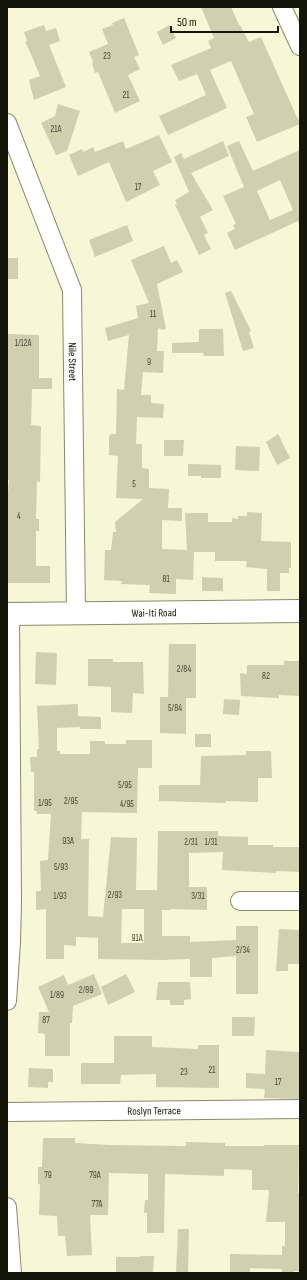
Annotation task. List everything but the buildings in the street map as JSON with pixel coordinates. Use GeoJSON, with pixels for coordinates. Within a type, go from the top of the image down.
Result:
{"type":"FeatureCollection","features":[{"type":"Feature","properties":{"kind":"main road","name":"Wai-Iti Road"},"geometry":{"type":"LineString","coordinates":[[9,614],[300,611]]}},
{"type":"Feature","properties":{"kind":"street"},"geometry":{"type":"LineString","coordinates":[[282,7],[300,46]]}},
{"type":"Feature","properties":{"kind":"street","name":"Nile Street"},"geometry":{"type":"LineString","coordinates":[[7,123],[72,290],[76,613]]}},
{"type":"Feature","properties":{"kind":"street"},"geometry":{"type":"LineString","coordinates":[[7,1001],[12,902],[9,614]]}},
{"type":"Feature","properties":{"kind":"street"},"geometry":{"type":"LineString","coordinates":[[240,901],[300,901]]}},
{"type":"Feature","properties":{"kind":"street","name":"Roslyn Terrace"},"geometry":{"type":"LineString","coordinates":[[7,1112],[300,1109]]}},
{"type":"Feature","properties":{"kind":"street"},"geometry":{"type":"LineString","coordinates":[[7,1207],[12,1273]]}}]}
